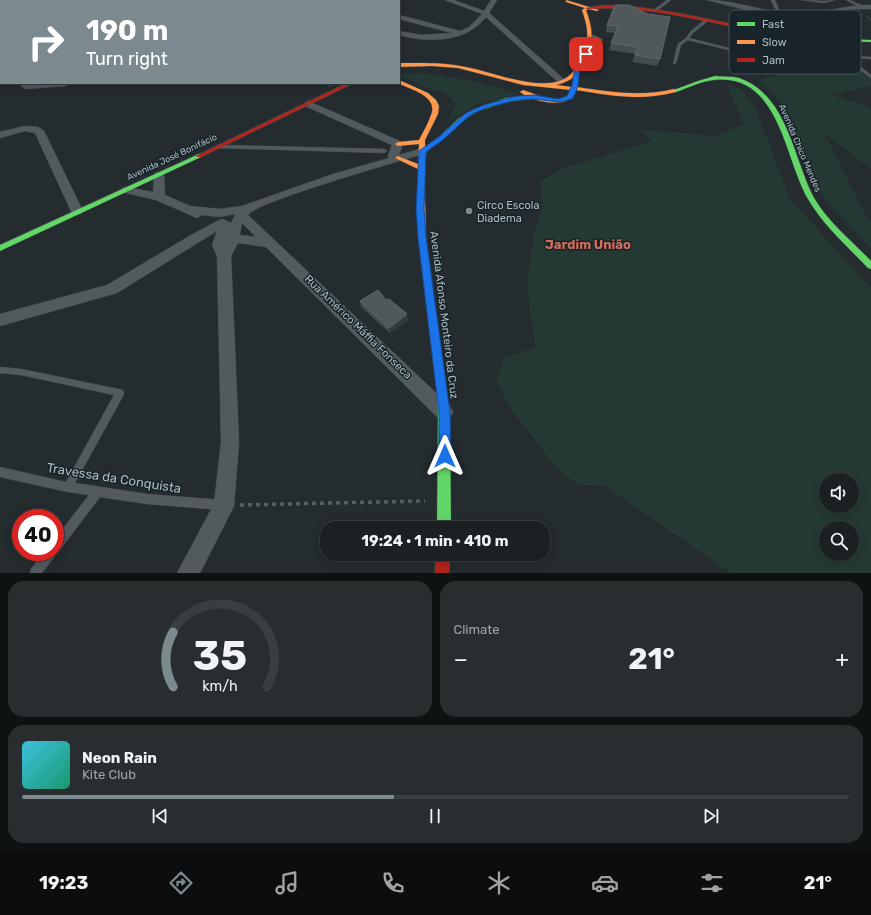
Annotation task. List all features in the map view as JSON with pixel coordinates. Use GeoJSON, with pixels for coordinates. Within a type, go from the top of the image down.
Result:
{"type":"FeatureCollection","features":[{"type":"Feature","properties":{"kind":"street"},"geometry":{"type":"LineString","coordinates":[[448,0],[485,13],[562,81],[574,89]]}},
{"type":"Feature","properties":{"kind":"street"},"geometry":{"type":"LineString","coordinates":[[400,33],[413,37],[428,38],[460,33],[472,28],[480,21],[494,0]]}},
{"type":"Feature","properties":{"kind":"street"},"geometry":{"type":"LineString","coordinates":[[566,0],[589,12],[607,6],[656,10],[729,24]]}},
{"type":"Feature","properties":{"kind":"street"},"geometry":{"type":"LineString","coordinates":[[710,0],[760,10]]}},
{"type":"Feature","properties":{"kind":"street"},"geometry":{"type":"LineString","coordinates":[[842,10],[861,6],[871,6]]}},
{"type":"Feature","properties":{"kind":"street"},"geometry":{"type":"LineString","coordinates":[[400,66],[415,64],[467,68],[494,74],[517,82],[542,84],[562,81],[573,75],[586,54],[593,36],[589,12]]}},
{"type":"Feature","properties":{"kind":"street"},"geometry":{"type":"LineString","coordinates":[[400,17],[460,33]]}},
{"type":"Feature","properties":{"kind":"street"},"geometry":{"type":"LineString","coordinates":[[400,72],[436,71],[474,77],[506,85],[535,97],[551,100],[565,99],[572,94],[577,68]]}},
{"type":"Feature","properties":{"kind":"street","name":"Avenida Chico Mendes"},"geometry":{"type":"LineString","coordinates":[[517,82],[530,86],[574,89],[608,95],[649,96],[666,93],[713,77],[733,78],[752,85],[761,91],[769,101],[778,117],[803,183],[811,199],[871,266]]}},
{"type":"Feature","properties":{"kind":"street","name":"Avenida Afonso Monteiro da Cruz"},"geometry":{"type":"LineString","coordinates":[[400,82],[416,88],[433,100],[436,106],[436,113],[426,128],[422,147],[420,209],[422,237],[444,412],[444,521]]}},
{"type":"Feature","properties":{"kind":"street"},"geometry":{"type":"LineString","coordinates":[[25,86],[52,84]]}},
{"type":"Feature","properties":{"kind":"street","name":"Avenida José Bonifácio"},"geometry":{"type":"LineString","coordinates":[[1,245],[159,175],[349,84]]}},
{"type":"Feature","properties":{"kind":"street"},"geometry":{"type":"LineString","coordinates":[[0,320],[112,289],[195,238],[233,219],[264,201],[337,176],[395,159],[442,138],[468,114],[486,106],[512,99],[535,97]]}},
{"type":"Feature","properties":{"kind":"street"},"geometry":{"type":"LineString","coordinates":[[308,104],[398,144],[422,147]]}},
{"type":"Feature","properties":{"kind":"street"},"geometry":{"type":"LineString","coordinates":[[430,124],[433,127],[441,129],[453,127]]}},
{"type":"Feature","properties":{"kind":"street"},"geometry":{"type":"LineString","coordinates":[[0,135],[30,128],[39,131],[78,211]]}},
{"type":"Feature","properties":{"kind":"street"},"geometry":{"type":"LineString","coordinates":[[395,159],[398,144]]}},
{"type":"Feature","properties":{"kind":"street"},"geometry":{"type":"LineString","coordinates":[[395,159],[413,163],[422,168]]}},
{"type":"Feature","properties":{"kind":"street"},"geometry":{"type":"LineString","coordinates":[[159,175],[159,197]]}},
{"type":"Feature","properties":{"kind":"street"},"geometry":{"type":"LineString","coordinates":[[126,190],[159,197],[189,210],[204,219],[233,219]]}},
{"type":"Feature","properties":{"kind":"street"},"geometry":{"type":"LineString","coordinates":[[189,210],[219,213],[233,219]]}},
{"type":"Feature","properties":{"kind":"street"},"geometry":{"type":"LineString","coordinates":[[224,256],[234,238],[233,219]]}},
{"type":"Feature","properties":{"kind":"street"},"geometry":{"type":"LineString","coordinates":[[188,573],[224,506],[230,442],[224,256],[218,245],[233,219]]}},
{"type":"Feature","properties":{"kind":"street","name":"Rua Américo Máffia Fonseca"},"geometry":{"type":"LineString","coordinates":[[233,219],[271,243],[444,412]]}},
{"type":"Feature","properties":{"kind":"street"},"geometry":{"type":"LineString","coordinates":[[234,238],[252,239],[271,243]]}},
{"type":"Feature","properties":{"kind":"street"},"geometry":{"type":"LineString","coordinates":[[442,573],[443,561]]}},
{"type":"Feature","properties":{"kind":"lane"},"geometry":{"type":"LineString","coordinates":[[656,10],[669,0]]}},
{"type":"Feature","properties":{"kind":"lane"},"geometry":{"type":"LineString","coordinates":[[774,0],[778,10]]}},
{"type":"Feature","properties":{"kind":"lane"},"geometry":{"type":"LineString","coordinates":[[803,0],[824,2],[833,0]]}},
{"type":"Feature","properties":{"kind":"lane"},"geometry":{"type":"LineString","coordinates":[[848,0],[861,6]]}},
{"type":"Feature","properties":{"kind":"lane"},"geometry":{"type":"LineString","coordinates":[[674,63],[679,45],[687,39],[692,32],[708,20]]}},
{"type":"Feature","properties":{"kind":"lane"},"geometry":{"type":"LineString","coordinates":[[687,39],[729,49]]}},
{"type":"Feature","properties":{"kind":"lane"},"geometry":{"type":"LineString","coordinates":[[861,57],[871,58]]}},
{"type":"Feature","properties":{"kind":"lane"},"geometry":{"type":"LineString","coordinates":[[871,72],[861,69],[871,76]]}},
{"type":"Feature","properties":{"kind":"lane"},"geometry":{"type":"LineString","coordinates":[[216,147],[384,151]]}},
{"type":"Feature","properties":{"kind":"lane"},"geometry":{"type":"LineString","coordinates":[[0,370],[21,372],[120,393],[68,487]]}},
{"type":"Feature","properties":{"kind":"lane","name":"Travessa da Conquista"},"geometry":{"type":"LineString","coordinates":[[0,472],[98,492],[147,499],[224,506]]}},
{"type":"Feature","properties":{"kind":"lane"},"geometry":{"type":"LineString","coordinates":[[64,535],[98,492]]}},
{"type":"Feature","properties":{"kind":"lane"},"geometry":{"type":"LineString","coordinates":[[36,573],[45,561]]}},
{"type":"Feature","properties":{"kind":"path"},"geometry":{"type":"LineString","coordinates":[[224,506],[445,500]]}},
{"type":"Feature","properties":{"kind":"green space"},"geometry":{"type":"Polygon","coordinates":[[[861,71],[871,74],[871,86],[833,95],[871,108],[871,169],[824,133],[864,213],[871,220],[871,249],[832,208],[821,193],[785,109],[777,98],[759,81],[778,74],[861,74],[861,71]]]}},
{"type":"Feature","properties":{"kind":"green space"},"geometry":{"type":"Polygon","coordinates":[[[425,73],[478,82],[518,94],[478,104],[448,121],[456,105],[448,95],[400,77],[403,74],[425,73]]]}},
{"type":"Feature","properties":{"kind":"green space"},"geometry":{"type":"Polygon","coordinates":[[[726,83],[741,89],[755,107],[790,199],[871,288],[871,573],[731,573],[605,486],[578,485],[555,466],[509,407],[496,381],[504,358],[535,347],[527,285],[534,231],[542,210],[541,182],[558,170],[652,141],[640,129],[715,136],[744,124],[726,83]]]}},
{"type":"Feature","properties":{"kind":"building"},"geometry":{"type":"Polygon","coordinates":[[[615,5],[629,5],[648,14],[670,17],[660,59],[635,55],[638,47],[611,43],[618,26],[607,25],[615,5]]]}},
{"type":"Feature","properties":{"kind":"building"},"geometry":{"type":"Polygon","coordinates":[[[378,290],[386,300],[389,299],[407,314],[389,328],[360,301],[378,290]]]}},
{"type":"Feature","properties":{"kind":"traffic: fast"},"geometry":{"type":"LineString","coordinates":[[861,41],[871,41]]}},
{"type":"Feature","properties":{"kind":"traffic: fast"},"geometry":{"type":"LineString","coordinates":[[674,91],[715,78],[737,79],[754,88],[768,101],[779,119],[803,180],[816,206],[839,233],[871,266]]}},
{"type":"Feature","properties":{"kind":"traffic: fast"},"geometry":{"type":"LineString","coordinates":[[423,151],[442,137],[461,119],[476,110],[506,100],[535,97]]}},
{"type":"Feature","properties":{"kind":"traffic: fast"},"geometry":{"type":"LineString","coordinates":[[0,248],[199,156]]}},
{"type":"Feature","properties":{"kind":"traffic: fast"},"geometry":{"type":"LineString","coordinates":[[442,395],[444,412],[444,521]]}},
{"type":"Feature","properties":{"kind":"traffic: slow"},"geometry":{"type":"LineString","coordinates":[[567,1],[597,10]]}},
{"type":"Feature","properties":{"kind":"traffic: slow"},"geometry":{"type":"LineString","coordinates":[[400,65],[416,64],[466,68],[521,82],[537,84],[563,82],[573,75],[577,69],[586,52],[590,40],[589,24],[584,10],[587,8]]}},
{"type":"Feature","properties":{"kind":"traffic: slow"},"geometry":{"type":"LineString","coordinates":[[400,82],[426,94],[434,101],[436,106],[435,114],[422,140],[421,199],[422,237],[442,395]]}},
{"type":"Feature","properties":{"kind":"traffic: slow"},"geometry":{"type":"LineString","coordinates":[[517,82],[528,85],[562,87],[632,96],[646,96],[674,91]]}},
{"type":"Feature","properties":{"kind":"traffic: slow"},"geometry":{"type":"LineString","coordinates":[[523,92],[548,100],[562,101],[568,99],[572,95],[575,86]]}},
{"type":"Feature","properties":{"kind":"traffic: slow"},"geometry":{"type":"LineString","coordinates":[[398,144],[422,142]]}},
{"type":"Feature","properties":{"kind":"traffic: slow"},"geometry":{"type":"LineString","coordinates":[[398,158],[422,168]]}},
{"type":"Feature","properties":{"kind":"traffic: jam"},"geometry":{"type":"LineString","coordinates":[[587,8],[623,7],[659,10],[729,25]]}},
{"type":"Feature","properties":{"kind":"traffic: jam"},"geometry":{"type":"LineString","coordinates":[[199,156],[349,84]]}},
{"type":"Feature","properties":{"kind":"traffic: jam"},"geometry":{"type":"LineString","coordinates":[[442,573],[443,561]]}},
{"type":"Feature","properties":{"kind":"place","name":"Circo Escola Diadema"},"geometry":{"type":"Point","coordinates":[469,211]}},
{"type":"Feature","properties":{"kind":"district","name":"Jardim União"},"geometry":{"type":"Point","coordinates":[588,244]}},
{"type":"Feature","properties":{"kind":"route"},"geometry":{"type":"LineString","coordinates":[[445,456],[444,412],[422,237],[420,209],[423,151],[442,138],[461,119],[468,114],[486,106],[517,98],[535,97],[558,100],[570,97],[575,85],[577,68],[586,54]]}}]}
